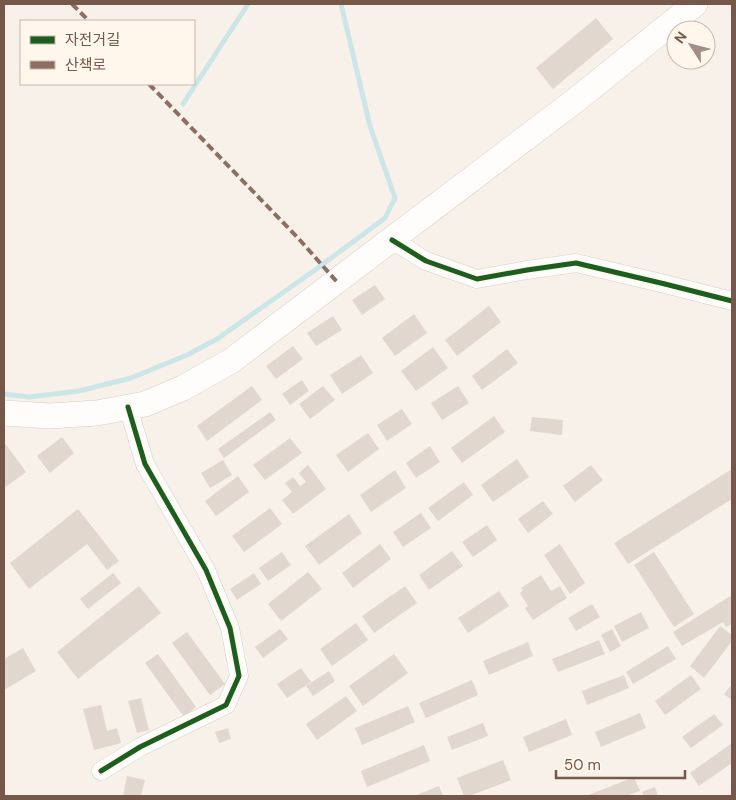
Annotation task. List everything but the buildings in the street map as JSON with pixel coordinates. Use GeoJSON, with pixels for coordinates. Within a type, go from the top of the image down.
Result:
{"type":"FeatureCollection","features":[{"type":"Feature","properties":{"kind":"main road"},"geometry":{"type":"LineString","coordinates":[[4,413],[50,416],[96,413],[128,408],[145,404],[183,388],[231,361],[576,100],[695,4]]}},
{"type":"Feature","properties":{"kind":"street"},"geometry":{"type":"LineString","coordinates":[[392,240],[426,261],[477,279],[576,263],[732,301]]}},
{"type":"Feature","properties":{"kind":"street"},"geometry":{"type":"LineString","coordinates":[[101,771],[140,747],[226,705],[239,676],[230,628],[206,570],[145,464],[128,408]]}},
{"type":"Feature","properties":{"kind":"waterway"},"geometry":{"type":"LineString","coordinates":[[183,104],[248,4]]}},
{"type":"Feature","properties":{"kind":"waterway"},"geometry":{"type":"LineString","coordinates":[[4,394],[29,397],[79,391],[131,378],[187,355],[217,339],[385,218],[395,198],[370,126],[341,4]]}},
{"type":"Feature","properties":{"kind":"marked path"},"geometry":{"type":"LineString","coordinates":[[72,4],[88,20]]}},
{"type":"Feature","properties":{"kind":"marked path"},"geometry":{"type":"LineString","coordinates":[[150,85],[299,239],[337,282]]}},
{"type":"Feature","properties":{"kind":"cycle path"},"geometry":{"type":"LineString","coordinates":[[392,240],[426,261],[477,279],[576,263],[732,301]]}},
{"type":"Feature","properties":{"kind":"cycle path"},"geometry":{"type":"LineString","coordinates":[[101,771],[140,747],[226,705],[239,676],[230,628],[206,570],[145,464],[128,407]]}}]}
